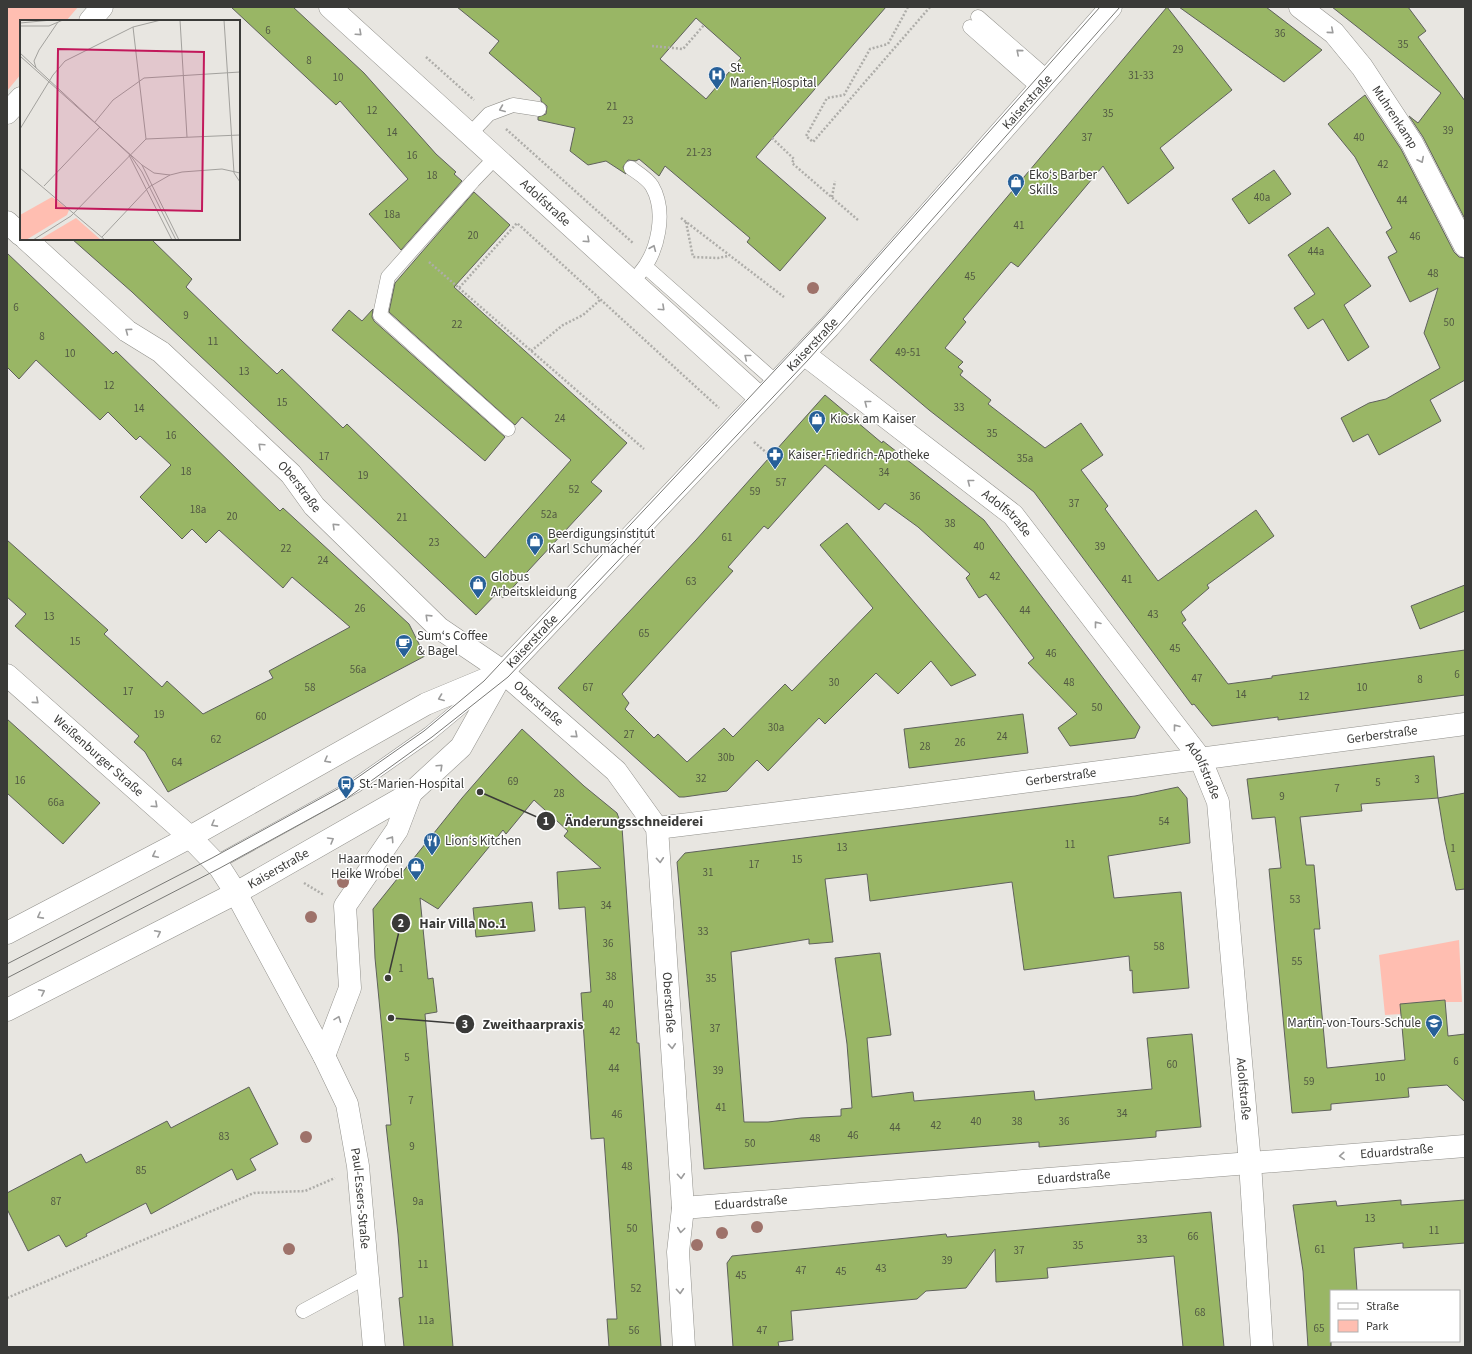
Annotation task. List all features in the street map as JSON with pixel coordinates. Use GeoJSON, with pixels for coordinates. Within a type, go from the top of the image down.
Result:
{"type":"FeatureCollection","features":[{"type":"Feature","properties":{"kind":"street"},"geometry":{"type":"LineString","coordinates":[[91,20],[102,7]]}},
{"type":"Feature","properties":{"kind":"street","name":"Adolfstraße"},"geometry":{"type":"LineString","coordinates":[[330,7],[496,157],[640,274],[760,398]]}},
{"type":"Feature","properties":{"kind":"street","name":"Kaiserstraße"},"geometry":{"type":"LineString","coordinates":[[7,1010],[236,893],[412,794],[461,747],[503,672],[760,398],[804,354],[1111,7]]}},
{"type":"Feature","properties":{"kind":"street","name":"Muhrenkamp"},"geometry":{"type":"LineString","coordinates":[[1300,7],[1334,33],[1362,67],[1412,142],[1465,246]]}},
{"type":"Feature","properties":{"kind":"street"},"geometry":{"type":"LineString","coordinates":[[7,114],[20,99]]}},
{"type":"Feature","properties":{"kind":"street"},"geometry":{"type":"LineString","coordinates":[[7,222],[20,234]]}},
{"type":"Feature","properties":{"kind":"street","name":"Oberstraße"},"geometry":{"type":"LineString","coordinates":[[27,240],[127,331],[161,352],[280,463],[291,474],[314,506],[439,628],[503,672],[616,771],[657,828],[684,1208],[678,1252],[684,1347]]}},
{"type":"Feature","properties":{"kind":"street","name":"Adolfstraße"},"geometry":{"type":"LineString","coordinates":[[804,354],[1012,515],[1200,758],[1218,802],[1250,1163],[1262,1347]]}},
{"type":"Feature","properties":{"kind":"street","name":"Kaiserstraße"},"geometry":{"type":"LineString","coordinates":[[7,934],[190,837],[426,704],[484,682],[503,672]]}},
{"type":"Feature","properties":{"kind":"street","name":"Weißenburger Straße"},"geometry":{"type":"LineString","coordinates":[[7,675],[190,837],[216,863]]}},
{"type":"Feature","properties":{"kind":"street","name":"Gerberstraße"},"geometry":{"type":"LineString","coordinates":[[657,828],[901,798],[1465,724]]}},
{"type":"Feature","properties":{"kind":"street"},"geometry":{"type":"LineString","coordinates":[[324,1056],[350,988],[345,906],[397,830],[412,794]]}},
{"type":"Feature","properties":{"kind":"street","name":"Paul-Essers-Straße"},"geometry":{"type":"LineString","coordinates":[[216,863],[236,893],[324,1056],[347,1104],[358,1166],[374,1347]]}},
{"type":"Feature","properties":{"kind":"street","name":"Eduardstraße"},"geometry":{"type":"LineString","coordinates":[[684,1208],[1465,1146]]}},
{"type":"Feature","properties":{"kind":"lane"},"geometry":{"type":"LineString","coordinates":[[974,22],[1044,83]]}},
{"type":"Feature","properties":{"kind":"lane"},"geometry":{"type":"LineString","coordinates":[[470,134],[489,114],[513,105],[539,109]]}},
{"type":"Feature","properties":{"kind":"lane"},"geometry":{"type":"LineString","coordinates":[[496,157],[473,180],[388,277],[380,315],[508,429]]}},
{"type":"Feature","properties":{"kind":"lane"},"geometry":{"type":"LineString","coordinates":[[631,168],[652,185],[657,199],[659,222],[658,239],[640,274]]}},
{"type":"Feature","properties":{"kind":"lane","name":"Adolfstraße"},"geometry":{"type":"LineString","coordinates":[[640,274],[776,382]]}},
{"type":"Feature","properties":{"kind":"lane"},"geometry":{"type":"LineString","coordinates":[[216,863],[355,786],[429,734],[503,672]]}},
{"type":"Feature","properties":{"kind":"lane"},"geometry":{"type":"LineString","coordinates":[[303,1311],[368,1276]]}},
{"type":"Feature","properties":{"kind":"path"},"geometry":{"type":"LineString","coordinates":[[844,95],[870,49],[888,44],[908,7]]}},
{"type":"Feature","properties":{"kind":"path"},"geometry":{"type":"LineString","coordinates":[[850,99],[844,95],[827,98],[806,136],[813,142],[930,7]]}},
{"type":"Feature","properties":{"kind":"path"},"geometry":{"type":"LineString","coordinates":[[652,46],[683,49],[704,25]]}},
{"type":"Feature","properties":{"kind":"path"},"geometry":{"type":"LineString","coordinates":[[888,44],[894,48]]}},
{"type":"Feature","properties":{"kind":"path"},"geometry":{"type":"LineString","coordinates":[[421,53],[632,241],[640,274]]}},
{"type":"Feature","properties":{"kind":"path"},"geometry":{"type":"LineString","coordinates":[[772,138],[794,159],[792,163],[858,220]]}},
{"type":"Feature","properties":{"kind":"path"},"geometry":{"type":"LineString","coordinates":[[832,197],[835,181]]}},
{"type":"Feature","properties":{"kind":"path"},"geometry":{"type":"LineString","coordinates":[[657,199],[728,256],[784,298]]}},
{"type":"Feature","properties":{"kind":"path"},"geometry":{"type":"LineString","coordinates":[[686,222],[693,257],[718,258],[728,256]]}},
{"type":"Feature","properties":{"kind":"path"},"geometry":{"type":"LineString","coordinates":[[459,288],[517,223],[768,454]]}},
{"type":"Feature","properties":{"kind":"path"},"geometry":{"type":"LineString","coordinates":[[414,248],[644,449]]}},
{"type":"Feature","properties":{"kind":"path"},"geometry":{"type":"LineString","coordinates":[[531,351],[563,325],[582,315],[600,300]]}},
{"type":"Feature","properties":{"kind":"path"},"geometry":{"type":"LineString","coordinates":[[7,1298],[254,1193],[305,1191]]}},
{"type":"Feature","properties":{"kind":"green space"},"geometry":{"type":"Polygon","coordinates":[[[7,7],[78,7],[67,20],[20,20],[20,75],[7,91],[7,7]]]}},
{"type":"Feature","properties":{"kind":"green space"},"geometry":{"type":"Polygon","coordinates":[[[1459,940],[1462,1002],[1445,1002],[1444,1000],[1401,1004],[1401,1014],[1385,1015],[1379,955],[1459,940]]]}},
{"type":"Feature","properties":{"kind":"building"},"geometry":{"type":"Polygon","coordinates":[[[231,7],[293,7],[364,73],[436,154],[456,172],[454,174],[462,181],[401,250],[369,214],[408,179],[340,101],[336,105],[231,7]]]}},
{"type":"Feature","properties":{"kind":"building"},"geometry":{"type":"Polygon","coordinates":[[[457,7],[886,7],[756,157],[826,218],[780,271],[747,242],[750,238],[665,166],[659,176],[639,159],[636,161],[628,160],[623,167],[626,174],[606,161],[588,165],[570,151],[575,128],[538,120],[538,117],[546,114],[547,106],[541,101],[541,98],[489,53],[499,41],[457,7]],[[696,18],[660,59],[706,99],[741,58],[696,18]]]}},
{"type":"Feature","properties":{"kind":"building"},"geometry":{"type":"Polygon","coordinates":[[[1167,7],[1232,90],[1160,148],[1174,168],[1128,204],[1103,166],[1018,267],[1011,262],[963,319],[966,322],[945,348],[963,362],[958,367],[963,371],[960,375],[991,400],[988,404],[1045,448],[1081,423],[1103,455],[1081,470],[1108,506],[1105,509],[1158,581],[1256,510],[1274,536],[1207,585],[1209,588],[1181,612],[1186,620],[1182,623],[1228,684],[1272,678],[1272,676],[1465,650],[1465,695],[1278,720],[1278,717],[1212,726],[1194,704],[1192,705],[1034,492],[929,410],[870,360],[1167,7]]]}},
{"type":"Feature","properties":{"kind":"building"},"geometry":{"type":"Polygon","coordinates":[[[1179,7],[1266,7],[1322,50],[1284,82],[1179,7]]]}},
{"type":"Feature","properties":{"kind":"building"},"geometry":{"type":"Polygon","coordinates":[[[1332,7],[1408,7],[1426,31],[1418,37],[1465,101],[1465,219],[1423,137],[1409,116],[1418,123],[1441,93],[1332,7]]]}},
{"type":"Feature","properties":{"kind":"building"},"geometry":{"type":"Polygon","coordinates":[[[1365,95],[1401,149],[1454,252],[1459,257],[1465,258],[1465,380],[1430,400],[1441,421],[1379,455],[1368,434],[1353,442],[1341,418],[1369,403],[1386,399],[1440,368],[1424,333],[1438,288],[1410,302],[1388,257],[1397,252],[1386,232],[1392,228],[1355,157],[1328,124],[1365,95]]]}},
{"type":"Feature","properties":{"kind":"building"},"geometry":{"type":"Polygon","coordinates":[[[1274,170],[1291,194],[1249,224],[1232,199],[1274,170]]]}},
{"type":"Feature","properties":{"kind":"building"},"geometry":{"type":"Polygon","coordinates":[[[474,192],[510,225],[454,287],[627,443],[591,482],[602,491],[503,598],[497,593],[476,615],[132,292],[73,240],[152,240],[192,279],[186,287],[241,340],[277,374],[282,369],[343,428],[347,424],[485,558],[571,460],[522,417],[515,425],[389,312],[395,283],[474,192]]]}},
{"type":"Feature","properties":{"kind":"building"},"geometry":{"type":"Polygon","coordinates":[[[1328,227],[1371,286],[1344,305],[1369,347],[1348,361],[1323,319],[1308,329],[1294,308],[1315,294],[1288,255],[1328,227]]]}},
{"type":"Feature","properties":{"kind":"building"},"geometry":{"type":"Polygon","coordinates":[[[7,253],[113,354],[116,351],[280,511],[283,508],[409,624],[425,656],[168,792],[145,752],[134,742],[139,736],[15,626],[26,614],[7,597],[7,540],[108,630],[104,634],[162,687],[167,681],[203,714],[273,678],[269,671],[350,627],[292,577],[283,588],[219,530],[206,543],[192,529],[182,539],[140,497],[171,465],[140,436],[136,440],[108,412],[100,420],[36,360],[19,379],[7,367],[7,253]]]}},
{"type":"Feature","properties":{"kind":"building"},"geometry":{"type":"Polygon","coordinates":[[[373,309],[372,317],[374,321],[505,437],[485,461],[332,330],[349,310],[362,321],[373,309]]]}},
{"type":"Feature","properties":{"kind":"building"},"geometry":{"type":"Polygon","coordinates":[[[825,395],[882,443],[883,441],[984,520],[1140,727],[1135,738],[1070,746],[1058,728],[1077,714],[1028,663],[1034,658],[986,594],[979,598],[966,578],[970,574],[918,527],[885,503],[879,510],[825,465],[768,529],[764,526],[728,567],[733,571],[622,694],[629,703],[625,709],[654,738],[658,734],[687,762],[724,728],[733,737],[785,684],[792,691],[873,608],[820,545],[847,523],[976,675],[951,686],[931,661],[898,694],[876,673],[825,724],[819,718],[768,771],[757,760],[727,791],[684,797],[679,797],[558,688],[696,540],[825,395]]]}},
{"type":"Feature","properties":{"kind":"building"},"geometry":{"type":"Polygon","coordinates":[[[1465,585],[1465,611],[1420,629],[1411,606],[1465,585]]]}},
{"type":"Feature","properties":{"kind":"building"},"geometry":{"type":"Polygon","coordinates":[[[1023,714],[1028,753],[909,768],[904,729],[1023,714]]]}},
{"type":"Feature","properties":{"kind":"building"},"geometry":{"type":"Polygon","coordinates":[[[7,719],[100,803],[63,844],[7,793],[7,719]]]}},
{"type":"Feature","properties":{"kind":"building"},"geometry":{"type":"Polygon","coordinates":[[[522,729],[584,786],[617,813],[622,827],[661,1347],[609,1347],[607,1319],[617,1319],[604,1138],[591,1139],[581,993],[591,992],[585,907],[559,909],[557,872],[601,868],[564,836],[568,831],[534,800],[506,834],[503,830],[438,909],[420,898],[428,979],[433,978],[437,1012],[425,1014],[453,1347],[404,1347],[399,1298],[403,1297],[398,1234],[386,1125],[391,1125],[375,958],[373,909],[462,798],[522,729]]]}},
{"type":"Feature","properties":{"kind":"building"},"geometry":{"type":"Polygon","coordinates":[[[1434,756],[1438,798],[1361,804],[1362,811],[1300,817],[1306,865],[1314,865],[1320,929],[1314,929],[1327,1068],[1405,1060],[1400,1004],[1445,1000],[1448,1036],[1465,1034],[1465,1102],[1447,1085],[1408,1088],[1409,1097],[1331,1104],[1331,1110],[1292,1113],[1269,869],[1281,868],[1275,817],[1252,819],[1247,779],[1434,756]]]}},
{"type":"Feature","properties":{"kind":"building"},"geometry":{"type":"Polygon","coordinates":[[[1178,787],[1187,798],[1190,843],[1108,856],[1114,898],[1181,892],[1189,988],[1133,993],[1132,970],[1130,971],[1129,956],[1024,970],[1012,882],[870,901],[867,874],[825,879],[833,942],[809,944],[809,939],[731,952],[744,1122],[768,1122],[801,1118],[841,1116],[841,1109],[852,1108],[847,1044],[835,958],[880,953],[891,1035],[867,1038],[872,1097],[913,1092],[914,1101],[1034,1091],[1035,1100],[1152,1089],[1147,1038],[1192,1034],[1201,1127],[1156,1131],[1156,1137],[1039,1147],[1039,1142],[704,1169],[677,862],[685,853],[1135,796],[1178,787]]]}},
{"type":"Feature","properties":{"kind":"building"},"geometry":{"type":"Polygon","coordinates":[[[1465,793],[1465,889],[1456,890],[1445,841],[1438,798],[1465,793]]]}},
{"type":"Feature","properties":{"kind":"building"},"geometry":{"type":"Polygon","coordinates":[[[532,902],[535,931],[476,937],[473,908],[532,902]]]}},
{"type":"Feature","properties":{"kind":"building"},"geometry":{"type":"Polygon","coordinates":[[[249,1087],[278,1144],[250,1159],[256,1170],[237,1180],[232,1169],[151,1214],[146,1203],[86,1234],[87,1236],[66,1247],[59,1235],[28,1251],[7,1209],[7,1193],[81,1154],[86,1163],[167,1121],[171,1128],[249,1087]]]}},
{"type":"Feature","properties":{"kind":"building"},"geometry":{"type":"Polygon","coordinates":[[[1401,1200],[1401,1205],[1465,1200],[1465,1243],[1403,1248],[1403,1243],[1354,1248],[1357,1290],[1330,1290],[1331,1347],[1308,1347],[1303,1271],[1293,1205],[1336,1201],[1337,1206],[1401,1200]]]}},
{"type":"Feature","properties":{"kind":"building"},"geometry":{"type":"Polygon","coordinates":[[[1211,1212],[1224,1347],[1183,1347],[1174,1256],[1047,1268],[1048,1278],[996,1282],[995,1249],[966,1288],[926,1291],[917,1299],[791,1311],[793,1340],[778,1342],[779,1347],[733,1347],[727,1263],[732,1256],[946,1234],[947,1237],[1211,1212]]]}},
{"type":"Feature","properties":{"kind":"tram line"},"geometry":{"type":"LineString","coordinates":[[7,964],[212,858],[354,780],[424,731],[484,681],[821,321],[1100,7]]}},
{"type":"Feature","properties":{"kind":"tram line"},"geometry":{"type":"LineString","coordinates":[[7,978],[220,868],[346,799],[432,737],[508,677],[809,359],[1120,7]]}},
{"type":"Feature","properties":{"kind":"place","name":"St. Marien-Hospital"},"geometry":{"type":"Point","coordinates":[717,90]}},
{"type":"Feature","properties":{"kind":"place","name":"Eko‘s Barber Skills"},"geometry":{"type":"Point","coordinates":[1016,197]}},
{"type":"Feature","properties":{"kind":"place","name":"Kiosk am Kaiser"},"geometry":{"type":"Point","coordinates":[817,434]}},
{"type":"Feature","properties":{"kind":"place","name":"Kaiser-Friedrich-Apotheke"},"geometry":{"type":"Point","coordinates":[775,470]}},
{"type":"Feature","properties":{"kind":"place","name":"Beerdigungsinstitut Karl Schumacher"},"geometry":{"type":"Point","coordinates":[535,556]}},
{"type":"Feature","properties":{"kind":"place","name":"Globus Arbeitskleidung"},"geometry":{"type":"Point","coordinates":[478,599]}},
{"type":"Feature","properties":{"kind":"place","name":"Sum‘s Coffee & Bagel"},"geometry":{"type":"Point","coordinates":[404,658]}},
{"type":"Feature","properties":{"kind":"place","name":"Änderungsschneiderei"},"geometry":{"type":"Point","coordinates":[480,792]}},
{"type":"Feature","properties":{"kind":"place","name":"St.-Marien-Hospital"},"geometry":{"type":"Point","coordinates":[346,799]}},
{"type":"Feature","properties":{"kind":"place","name":"Lion‘s Kitchen"},"geometry":{"type":"Point","coordinates":[432,856]}},
{"type":"Feature","properties":{"kind":"place","name":"Haarmoden Heike Wrobel"},"geometry":{"type":"Point","coordinates":[416,881]}},
{"type":"Feature","properties":{"kind":"place","name":"Hair Villa No.1"},"geometry":{"type":"Point","coordinates":[388,978]}},
{"type":"Feature","properties":{"kind":"place","name":"Zweithaarpraxis"},"geometry":{"type":"Point","coordinates":[391,1018]}},
{"type":"Feature","properties":{"kind":"place","name":"Martin-von-Tours-Schule"},"geometry":{"type":"Point","coordinates":[1434,1038]}}]}
